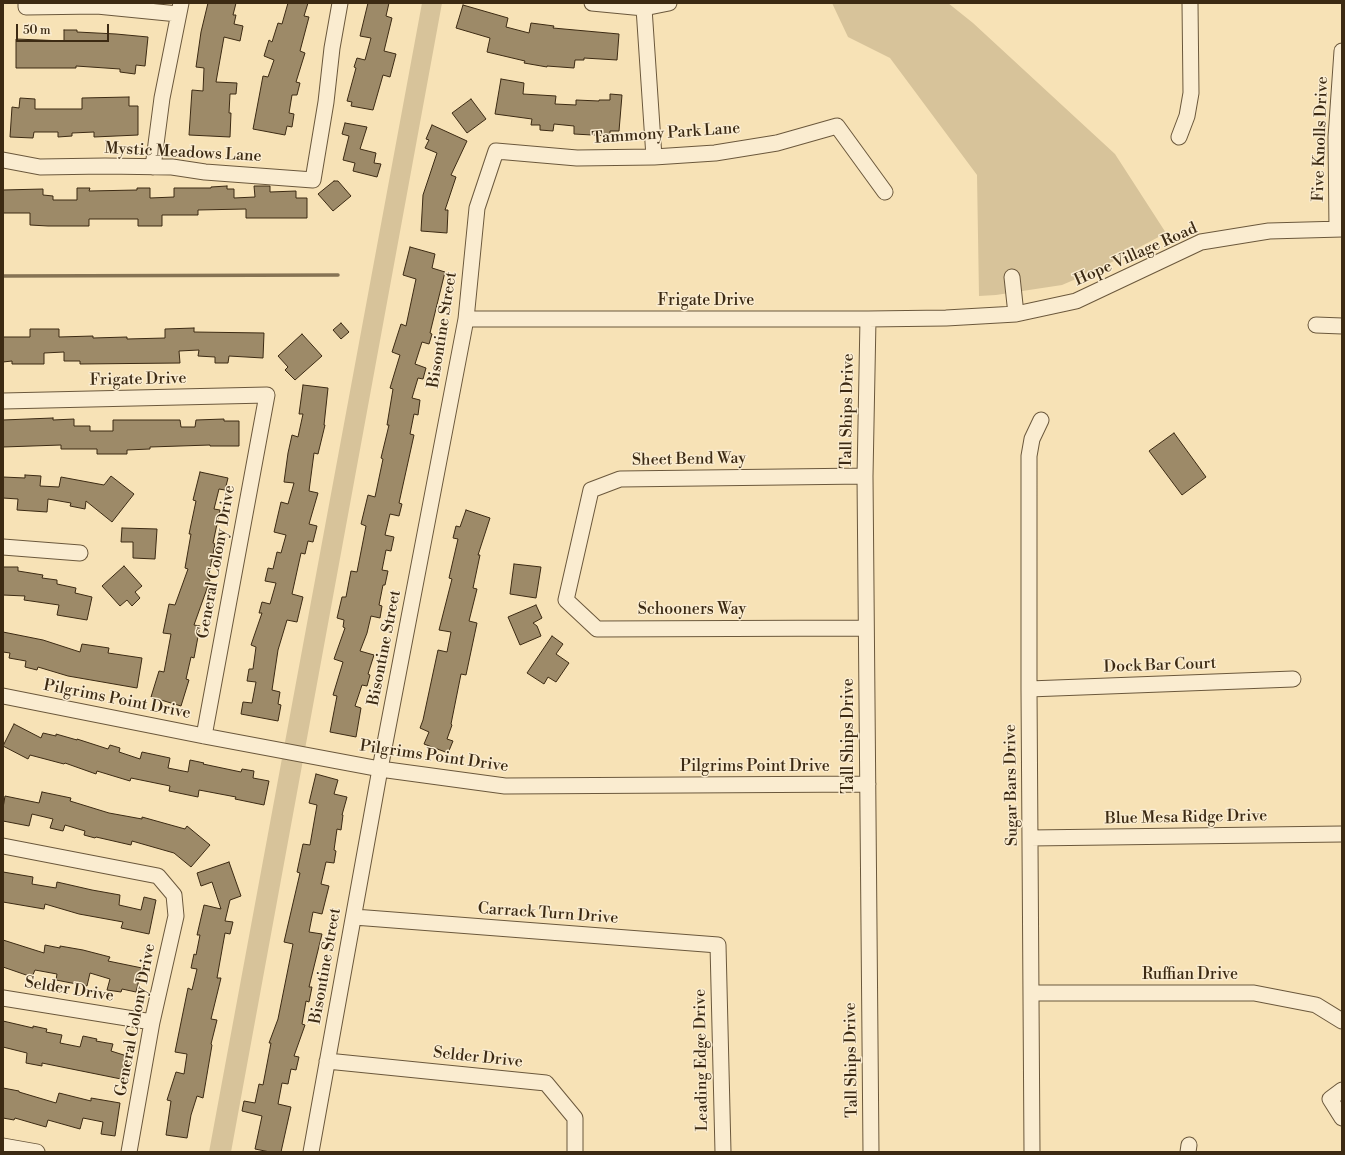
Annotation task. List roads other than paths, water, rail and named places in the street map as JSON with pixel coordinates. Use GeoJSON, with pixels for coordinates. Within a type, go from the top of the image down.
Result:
{"type":"FeatureCollection","features":[{"type":"Feature","properties":{"kind":"street"},"geometry":{"type":"LineString","coordinates":[[26,3],[26,7],[97,6],[179,9],[162,98],[154,167]]}},
{"type":"Feature","properties":{"kind":"street","name":"Mystic Meadows Lane"},"geometry":{"type":"LineString","coordinates":[[3,160],[40,167],[172,167],[205,172],[313,180],[340,3]]}},
{"type":"Feature","properties":{"kind":"street"},"geometry":{"type":"LineString","coordinates":[[592,3],[644,8],[669,3]]}},
{"type":"Feature","properties":{"kind":"street"},"geometry":{"type":"LineString","coordinates":[[1179,137],[1187,116],[1191,93],[1190,3]]}},
{"type":"Feature","properties":{"kind":"street"},"geometry":{"type":"LineString","coordinates":[[644,8],[654,157]]}},
{"type":"Feature","properties":{"kind":"street","name":"Five Knolls Drive"},"geometry":{"type":"LineString","coordinates":[[1339,229],[1339,137],[1342,51]]}},
{"type":"Feature","properties":{"kind":"street","name":"Tammony Park Lane"},"geometry":{"type":"LineString","coordinates":[[496,151],[577,158],[654,157],[715,153],[777,143],[837,126],[885,192]]}},
{"type":"Feature","properties":{"kind":"street","name":"Bisontine Street"},"geometry":{"type":"LineString","coordinates":[[311,1152],[380,769],[466,319],[477,208],[496,151]]}},
{"type":"Feature","properties":{"kind":"street","name":"Hope Village Road"},"geometry":{"type":"LineString","coordinates":[[946,318],[1016,314],[1076,301],[1201,242],[1269,231],[1339,229]]}},
{"type":"Feature","properties":{"kind":"street"},"geometry":{"type":"LineString","coordinates":[[1012,277],[1016,314]]}},
{"type":"Feature","properties":{"kind":"street","name":"Frigate Drive"},"geometry":{"type":"LineString","coordinates":[[466,319],[946,318]]}},
{"type":"Feature","properties":{"kind":"street","name":"Tall Ships Drive"},"geometry":{"type":"LineString","coordinates":[[868,319],[865,476],[871,1152]]}},
{"type":"Feature","properties":{"kind":"street"},"geometry":{"type":"LineString","coordinates":[[1316,325],[1342,326]]}},
{"type":"Feature","properties":{"kind":"street","name":"Frigate Drive"},"geometry":{"type":"LineString","coordinates":[[7,401],[267,395]]}},
{"type":"Feature","properties":{"kind":"street","name":"General Colony Drive"},"geometry":{"type":"LineString","coordinates":[[204,736],[267,395]]}},
{"type":"Feature","properties":{"kind":"street","name":"Sugar Bars Drive"},"geometry":{"type":"LineString","coordinates":[[1032,1152],[1029,456],[1032,439],[1041,420]]}},
{"type":"Feature","properties":{"kind":"street","name":"Sheet Bend Way"},"geometry":{"type":"LineString","coordinates":[[574,564],[591,490],[620,478],[865,476]]}},
{"type":"Feature","properties":{"kind":"street"},"geometry":{"type":"LineString","coordinates":[[3,547],[80,553]]}},
{"type":"Feature","properties":{"kind":"street","name":"Schooners Way"},"geometry":{"type":"LineString","coordinates":[[574,564],[566,600],[597,629],[866,628]]}},
{"type":"Feature","properties":{"kind":"street","name":"Dock Bar Court"},"geometry":{"type":"LineString","coordinates":[[1029,689],[1293,680]]}},
{"type":"Feature","properties":{"kind":"street","name":"Pilgrims Point Drive"},"geometry":{"type":"LineString","coordinates":[[3,696],[380,769],[505,786],[868,784]]}},
{"type":"Feature","properties":{"kind":"street","name":"Blue Mesa Ridge Drive"},"geometry":{"type":"LineString","coordinates":[[1030,838],[1342,834]]}},
{"type":"Feature","properties":{"kind":"street","name":"General Colony Drive"},"geometry":{"type":"LineString","coordinates":[[3,846],[158,876],[174,895],[176,916],[152,1022],[129,1152]]}},
{"type":"Feature","properties":{"kind":"street","name":"Carrack Turn Drive"},"geometry":{"type":"LineString","coordinates":[[354,917],[718,945],[718,966]]}},
{"type":"Feature","properties":{"kind":"street","name":"Leading Edge Drive"},"geometry":{"type":"LineString","coordinates":[[718,966],[722,1152]]}},
{"type":"Feature","properties":{"kind":"street","name":"Ruffian Drive"},"geometry":{"type":"LineString","coordinates":[[1031,993],[1254,992],[1316,1004],[1342,1021]]}},
{"type":"Feature","properties":{"kind":"street","name":"Selder Drive"},"geometry":{"type":"LineString","coordinates":[[3,998],[152,1022]]}},
{"type":"Feature","properties":{"kind":"street","name":"Selder Drive"},"geometry":{"type":"LineString","coordinates":[[327,1061],[546,1083],[575,1118],[575,1152]]}},
{"type":"Feature","properties":{"kind":"street"},"geometry":{"type":"LineString","coordinates":[[1342,1090],[1330,1099],[1342,1118]]}},
{"type":"Feature","properties":{"kind":"street"},"geometry":{"type":"LineString","coordinates":[[3,1146],[37,1152]]}},
{"type":"Feature","properties":{"kind":"waterway"},"geometry":{"type":"LineString","coordinates":[[3,276],[338,275]]}}]}
